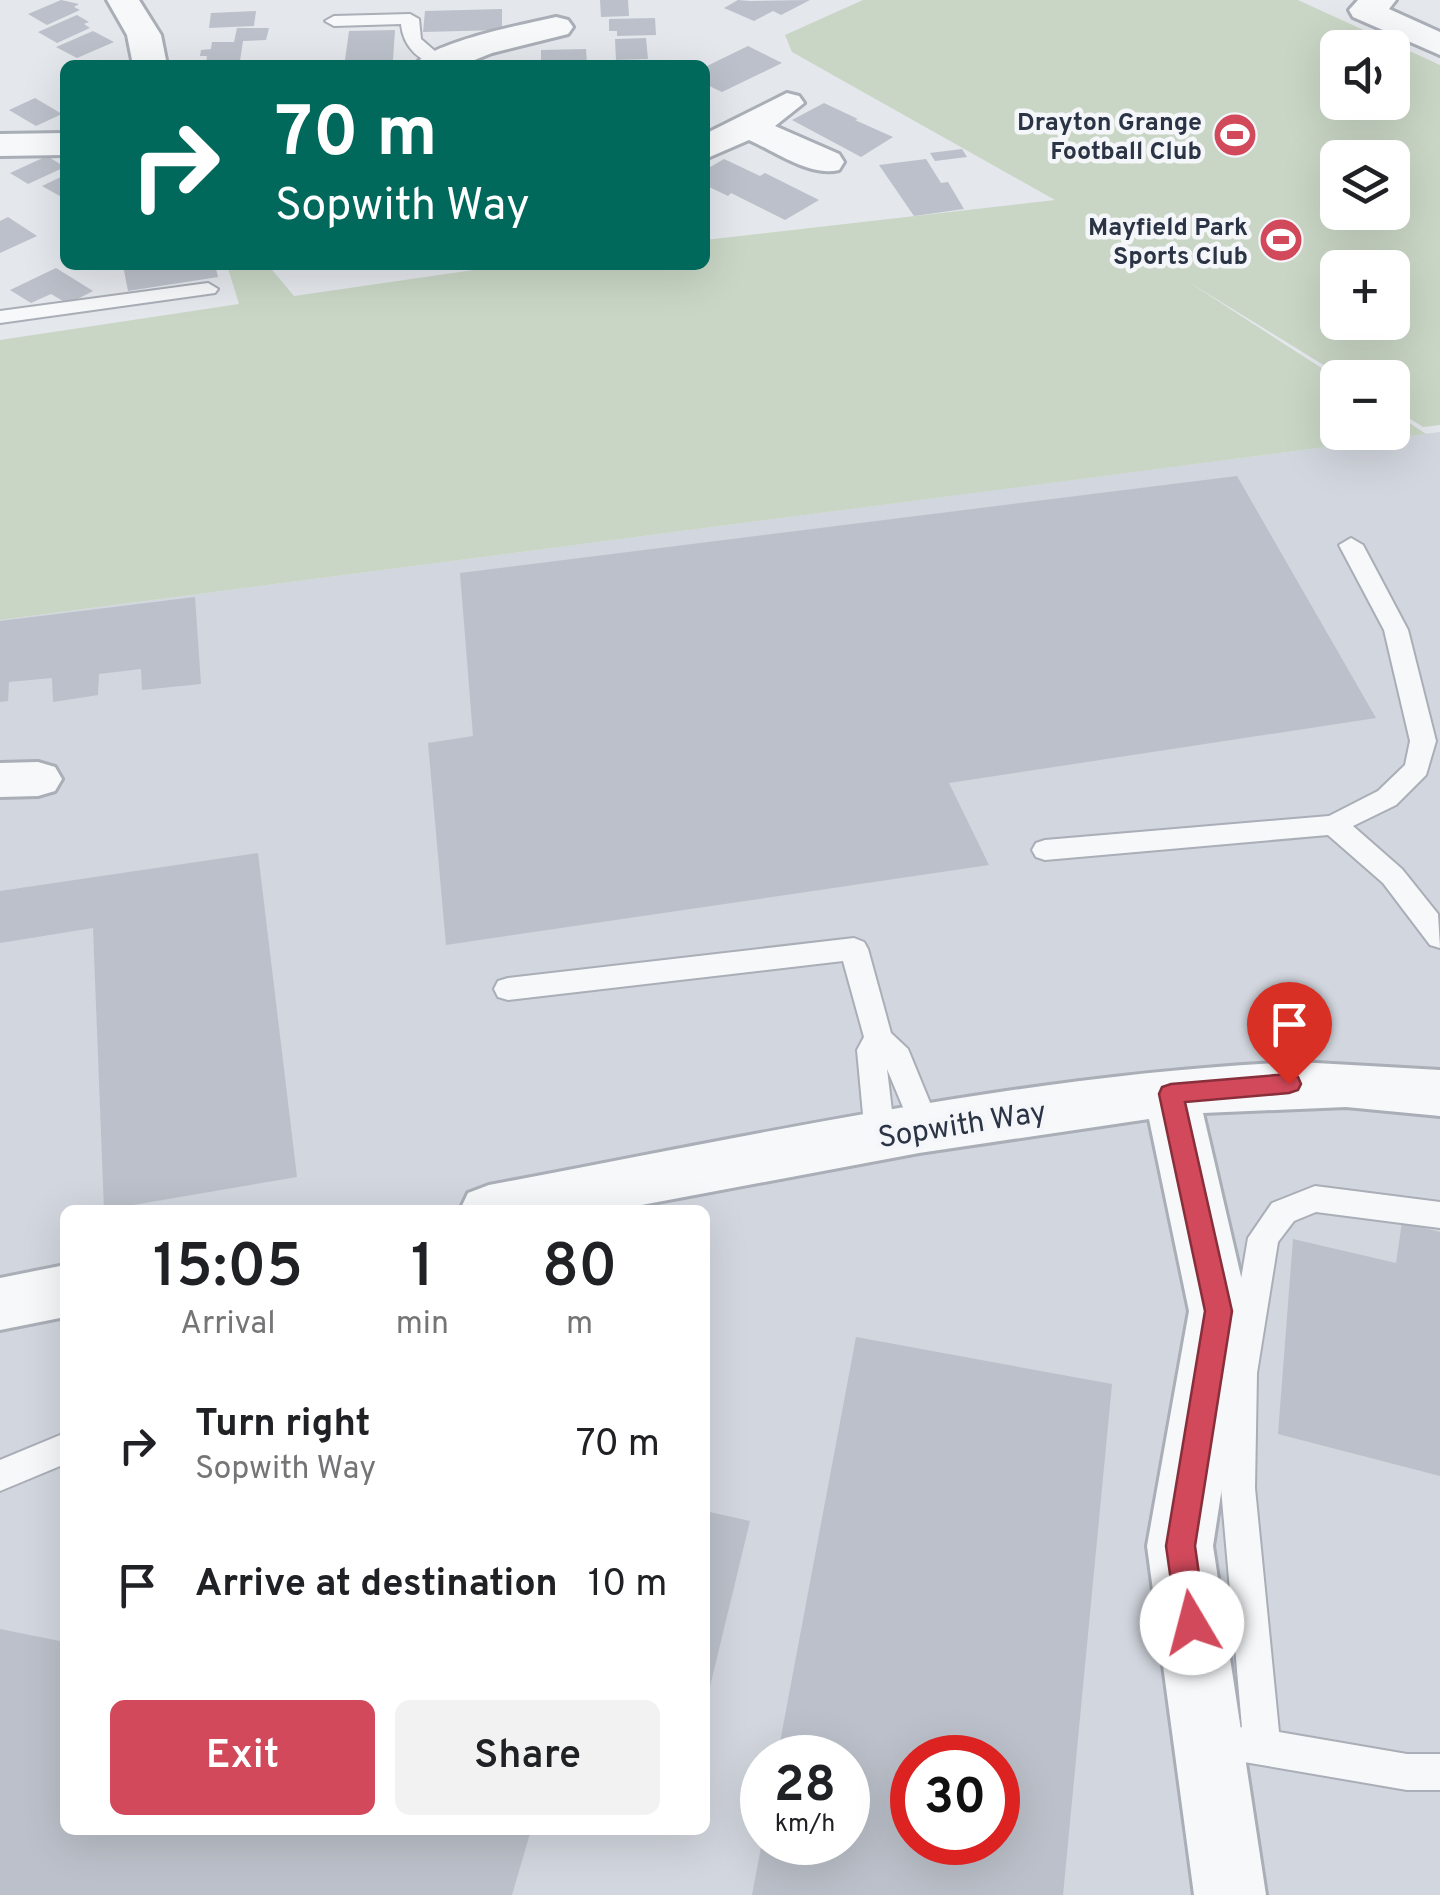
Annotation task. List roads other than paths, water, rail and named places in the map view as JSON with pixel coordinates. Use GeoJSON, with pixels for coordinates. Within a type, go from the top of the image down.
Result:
{"type":"FeatureCollection","features":[{"type":"Feature","properties":{"kind":"street"},"geometry":{"type":"LineString","coordinates":[[149,60],[144,34],[126,6],[166,0]]}},
{"type":"Feature","properties":{"kind":"street"},"geometry":{"type":"LineString","coordinates":[[1380,0],[1365,10],[1440,45]]}},
{"type":"Feature","properties":{"kind":"street"},"geometry":{"type":"LineString","coordinates":[[444,60],[480,46],[556,27]]}},
{"type":"Feature","properties":{"kind":"street"},"geometry":{"type":"LineString","coordinates":[[710,146],[787,104]]}},
{"type":"Feature","properties":{"kind":"street"},"geometry":{"type":"LineString","coordinates":[[749,128],[826,162]]}},
{"type":"Feature","properties":{"kind":"street"},"geometry":{"type":"LineString","coordinates":[[0,145],[60,144]]}},
{"type":"Feature","properties":{"kind":"street","name":"Sopwith Way"},"geometry":{"type":"LineString","coordinates":[[515,1205],[902,1131],[1171,1094],[1289,1084],[1440,1093]]}},
{"type":"Feature","properties":{"kind":"street"},"geometry":{"type":"LineString","coordinates":[[1171,1094],[1218,1311],[1180,1546],[1235,1742],[1230,1895]]}},
{"type":"Feature","properties":{"kind":"street"},"geometry":{"type":"LineString","coordinates":[[0,1304],[60,1292]]}},
{"type":"Feature","properties":{"kind":"lane"},"geometry":{"type":"LineString","coordinates":[[334,21],[410,19],[408,30],[416,46],[430,60]]}},
{"type":"Feature","properties":{"kind":"lane"},"geometry":{"type":"LineString","coordinates":[[0,317],[208,289]]}},
{"type":"Feature","properties":{"kind":"lane"},"geometry":{"type":"LineString","coordinates":[[1045,850],[1333,825],[1386,798],[1417,769],[1423,741],[1396,630],[1351,546]]}},
{"type":"Feature","properties":{"kind":"lane"},"geometry":{"type":"LineString","coordinates":[[1333,825],[1382,862],[1420,906],[1440,938]]}},
{"type":"Feature","properties":{"kind":"lane"},"geometry":{"type":"LineString","coordinates":[[508,989],[854,949],[879,1039],[894,1049],[902,1131]]}},
{"type":"Feature","properties":{"kind":"lane"},"geometry":{"type":"LineString","coordinates":[[879,1039],[871,1050],[902,1131]]}},
{"type":"Feature","properties":{"kind":"lane"},"geometry":{"type":"LineString","coordinates":[[1440,1216],[1315,1198],[1283,1212],[1263,1238],[1241,1373],[1235,1742],[1407,1772],[1440,1772]]}},
{"type":"Feature","properties":{"kind":"lane"},"geometry":{"type":"LineString","coordinates":[[0,1476],[60,1450]]}},
{"type":"Feature","properties":{"kind":"place","name":"Drayton Grange Football Club"},"geometry":{"type":"Point","coordinates":[1235,135]}},
{"type":"Feature","properties":{"kind":"place","name":"Mayfield Park Sports Club"},"geometry":{"type":"Point","coordinates":[1281,240]}}]}
